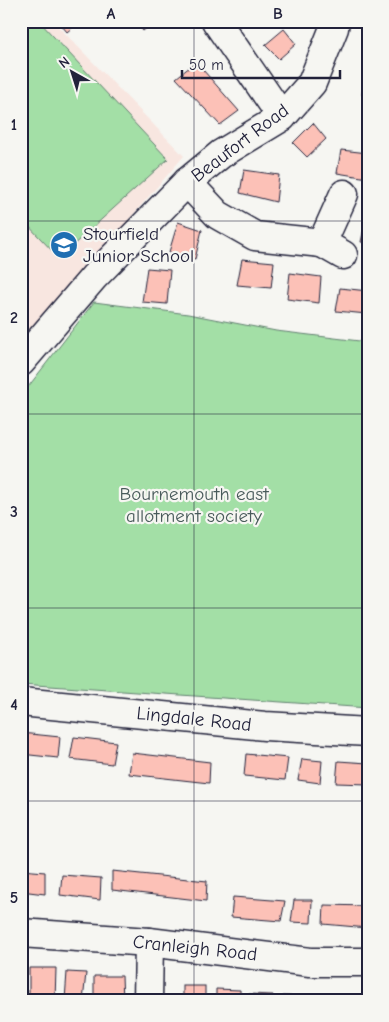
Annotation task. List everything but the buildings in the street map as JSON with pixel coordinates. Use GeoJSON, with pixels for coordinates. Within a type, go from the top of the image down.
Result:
{"type":"FeatureCollection","features":[{"type":"Feature","properties":{"kind":"street"},"geometry":{"type":"LineString","coordinates":[[216,21],[282,117]]}},
{"type":"Feature","properties":{"kind":"street","name":"Beaufort Road"},"geometry":{"type":"LineString","coordinates":[[22,360],[94,277],[187,182],[221,154],[282,117],[312,83],[335,21]]}},
{"type":"Feature","properties":{"kind":"street"},"geometry":{"type":"LineString","coordinates":[[187,182],[218,215],[256,236],[332,249],[344,194]]}},
{"type":"Feature","properties":{"kind":"street","name":"Lingdale Road"},"geometry":{"type":"LineString","coordinates":[[21,702],[265,726],[368,732]]}},
{"type":"Feature","properties":{"kind":"street","name":"Cranleigh Road"},"geometry":{"type":"LineString","coordinates":[[21,933],[149,942],[310,962],[368,962]]}},
{"type":"Feature","properties":{"kind":"street"},"geometry":{"type":"LineString","coordinates":[[148,1001],[149,942]]}},
{"type":"Feature","properties":{"kind":"shaded area","name":"Stourfield Junior School"},"geometry":{"type":"Polygon","coordinates":[[[21,21],[53,21],[184,156],[24,340],[21,340],[21,21]]]}},
{"type":"Feature","properties":{"kind":"green space","name":"Stourfield Junior School"},"geometry":{"type":"Polygon","coordinates":[[[21,21],[39,21],[168,159],[59,258],[21,218],[21,21]]]}},
{"type":"Feature","properties":{"kind":"green space","name":"Bournemouth east allotment society"},"geometry":{"type":"Polygon","coordinates":[[[94,302],[188,314],[276,331],[368,342],[368,708],[21,684],[21,396],[94,302]]]}},
{"type":"Feature","properties":{"kind":"place","name":"Stourfield Junior School"},"geometry":{"type":"Point","coordinates":[64,245]}}]}
